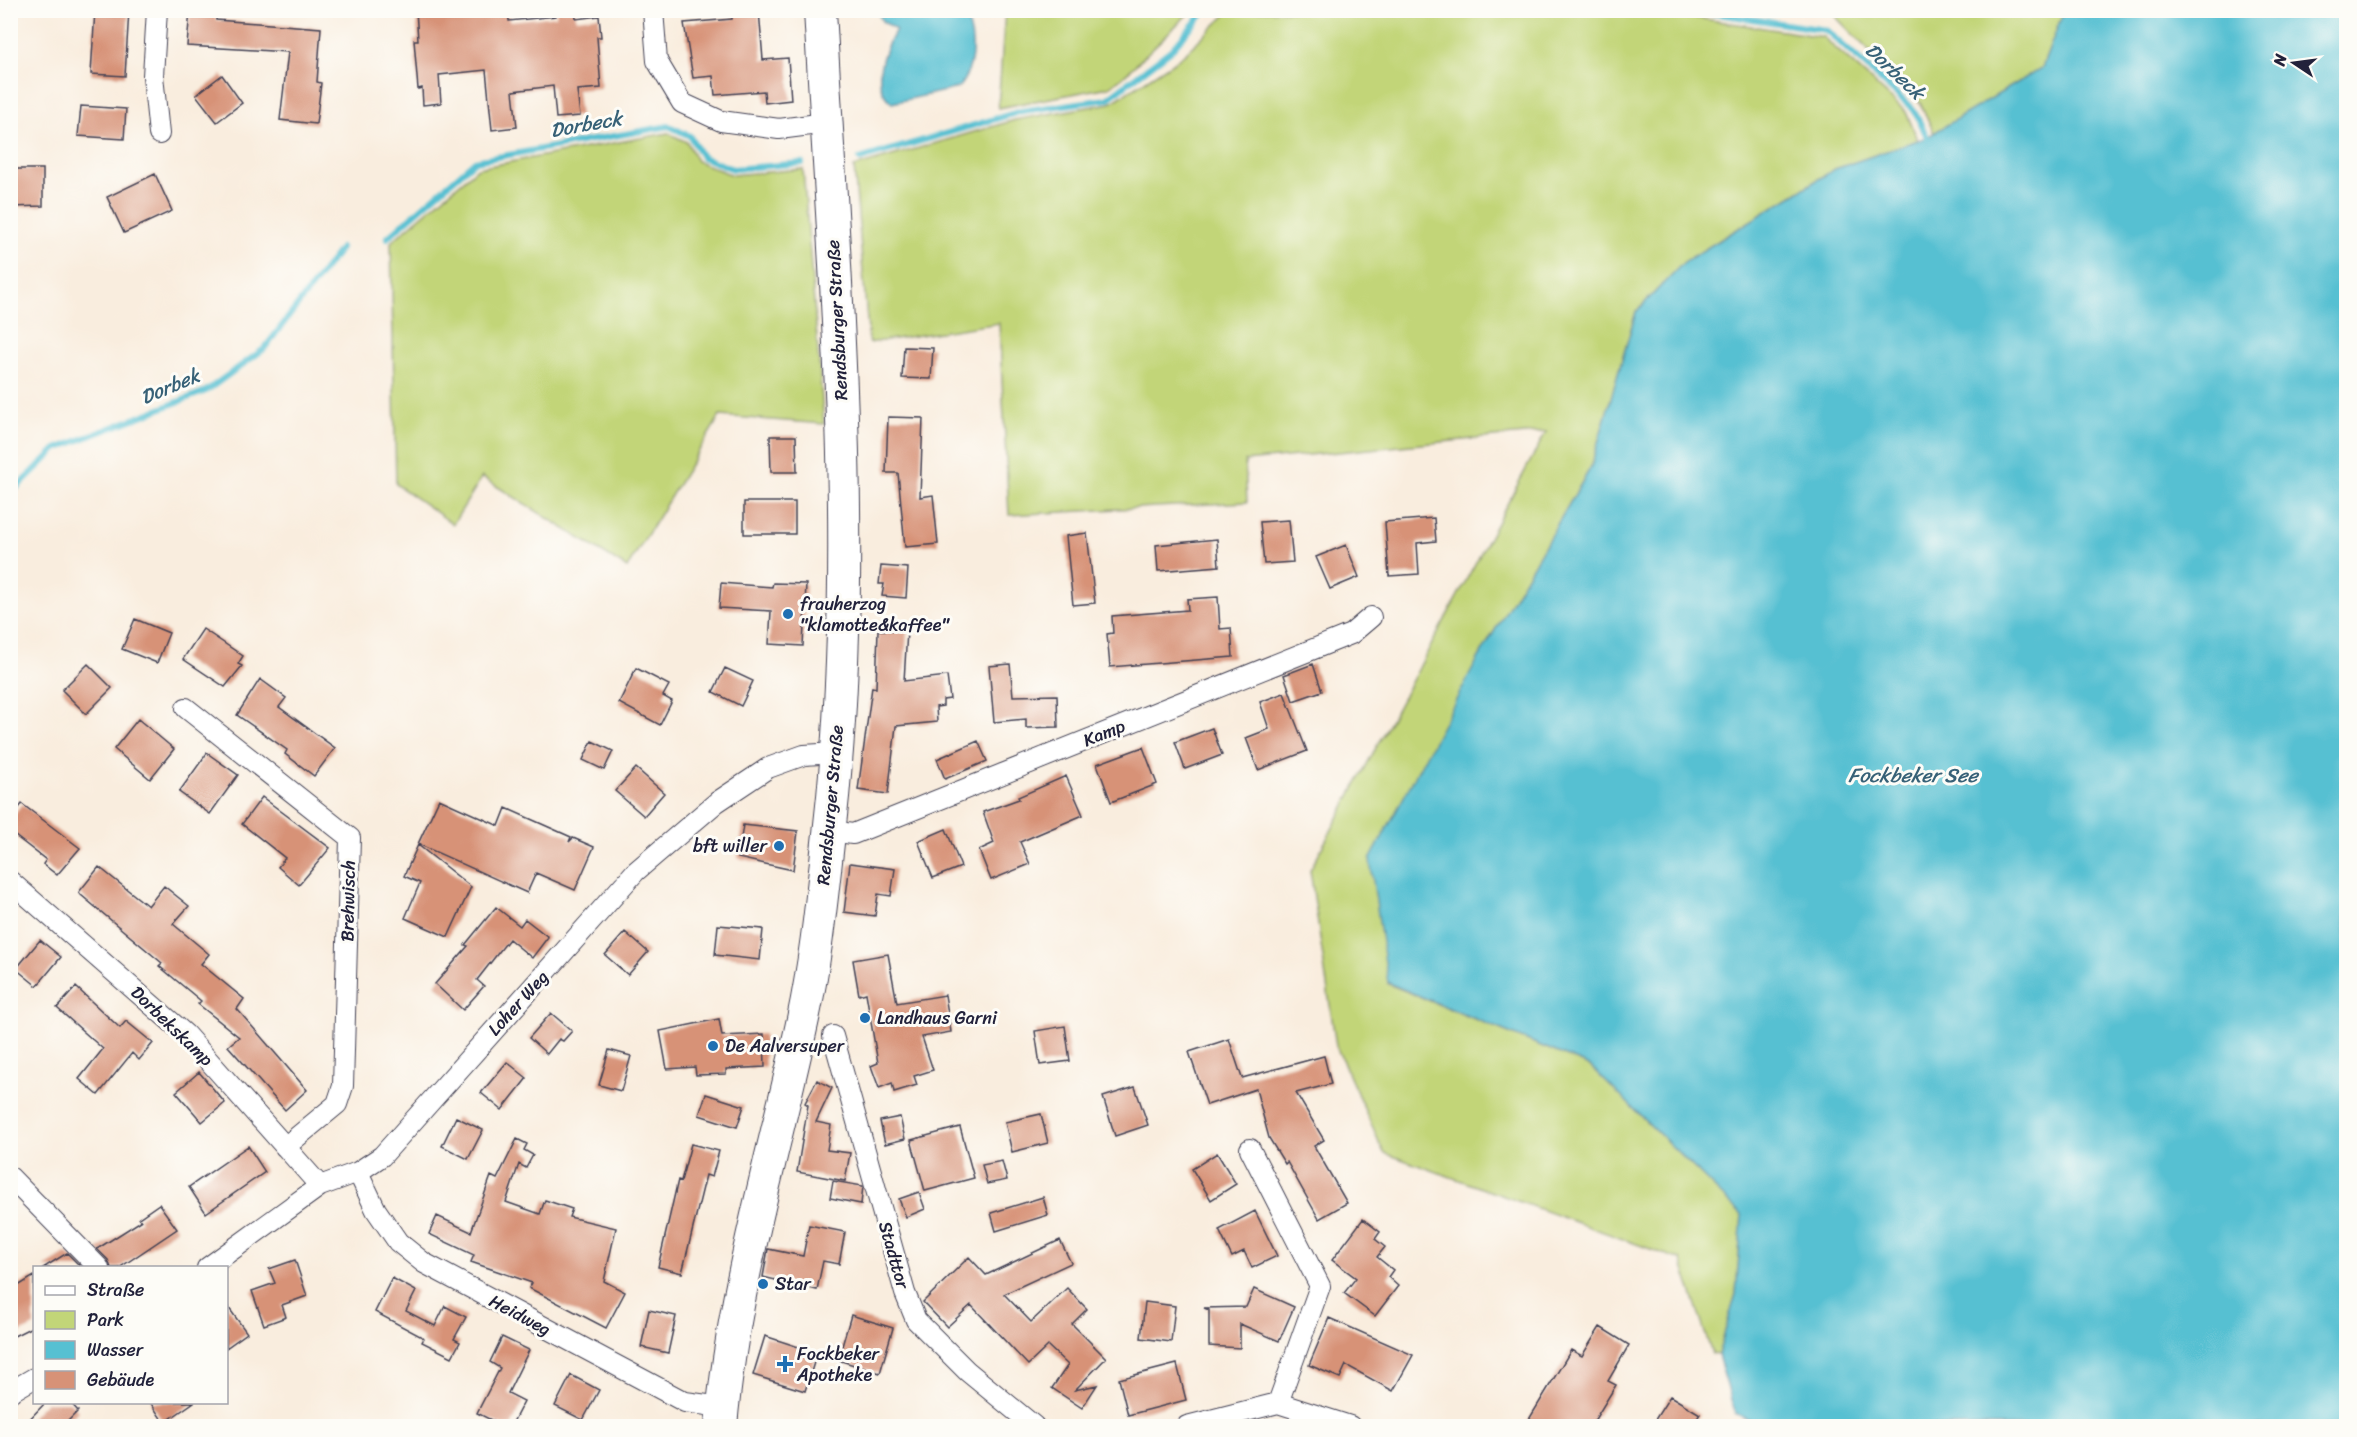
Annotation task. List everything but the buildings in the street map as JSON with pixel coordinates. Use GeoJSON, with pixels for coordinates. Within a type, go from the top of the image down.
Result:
{"type":"FeatureCollection","features":[{"type":"Feature","properties":{"kind":"main road","name":"Rendsburger Straße"},"geometry":{"type":"LineString","coordinates":[[722,1417],[750,1249],[804,1015],[830,831],[836,753],[842,655],[844,500],[840,345],[820,10]]}},
{"type":"Feature","properties":{"kind":"street"},"geometry":{"type":"LineString","coordinates":[[157,10],[153,76],[159,134]]}},
{"type":"Feature","properties":{"kind":"street"},"geometry":{"type":"LineString","coordinates":[[653,10],[657,61],[682,103],[722,121],[779,129],[826,123]]}},
{"type":"Feature","properties":{"kind":"street","name":"Kamp"},"geometry":{"type":"LineString","coordinates":[[830,831],[853,834],[1351,634],[1371,617]]}},
{"type":"Feature","properties":{"kind":"street","name":"Brehwisch"},"geometry":{"type":"LineString","coordinates":[[186,708],[350,838],[343,1086],[337,1104],[285,1147]]}},
{"type":"Feature","properties":{"kind":"street","name":"Loher Weg"},"geometry":{"type":"LineString","coordinates":[[210,1266],[320,1186],[358,1172],[382,1156],[634,872],[717,802],[768,768],[804,755],[836,753]]}},
{"type":"Feature","properties":{"kind":"street","name":"Dorbekskamp"},"geometry":{"type":"LineString","coordinates":[[10,881],[185,1034],[320,1186]]}},
{"type":"Feature","properties":{"kind":"street","name":"Stadttor"},"geometry":{"type":"LineString","coordinates":[[833,1036],[905,1293],[916,1320],[967,1371],[1034,1426]]}},
{"type":"Feature","properties":{"kind":"street"},"geometry":{"type":"LineString","coordinates":[[1250,1149],[1320,1286],[1278,1403]]}},
{"type":"Feature","properties":{"kind":"street","name":"Heidweg"},"geometry":{"type":"LineString","coordinates":[[358,1172],[376,1210],[398,1242],[424,1263],[685,1402],[722,1417]]}},
{"type":"Feature","properties":{"kind":"street"},"geometry":{"type":"LineString","coordinates":[[10,1177],[97,1266]]}},
{"type":"Feature","properties":{"kind":"street"},"geometry":{"type":"LineString","coordinates":[[12,1389],[33,1378]]}},
{"type":"Feature","properties":{"kind":"street"},"geometry":{"type":"LineString","coordinates":[[1187,1426],[1278,1403],[1350,1426]]}},
{"type":"Feature","properties":{"kind":"green space"},"geometry":{"type":"Polygon","coordinates":[[[1644,10],[1823,37],[1906,112],[1918,140],[1835,169],[1684,262],[1636,312],[1591,467],[1478,659],[1388,984],[1590,1066],[1742,1215],[1736,1294],[1718,1355],[1712,1354],[1681,1260],[1384,1153],[1336,1046],[1310,870],[1546,432],[1245,461],[1247,502],[1009,515],[999,323],[869,343],[854,167],[1015,120],[1111,103],[1180,58],[1230,11],[1644,10]]]}},
{"type":"Feature","properties":{"kind":"green space"},"geometry":{"type":"Polygon","coordinates":[[[1005,11],[1060,12],[1191,11],[1125,75],[1109,87],[998,108],[1005,11]]]}},
{"type":"Feature","properties":{"kind":"green space"},"geometry":{"type":"Polygon","coordinates":[[[1816,11],[2064,11],[2042,68],[1934,133],[1920,103],[1832,13],[1816,11]]]}},
{"type":"Feature","properties":{"kind":"green space"},"geometry":{"type":"Polygon","coordinates":[[[668,133],[687,142],[697,161],[732,175],[803,169],[824,424],[720,416],[627,568],[482,477],[453,524],[396,484],[391,242],[478,168],[668,133]]]}},
{"type":"Feature","properties":{"kind":"water","name":"Fockbeker See"},"geometry":{"type":"Polygon","coordinates":[[[2064,10],[2346,11],[2346,1426],[1761,1426],[1735,1413],[1718,1355],[1736,1294],[1742,1215],[1590,1066],[1388,983],[1370,860],[1478,659],[1591,467],[1636,312],[1684,262],[1835,169],[1927,137],[2042,68],[2064,10]]]}},
{"type":"Feature","properties":{"kind":"water"},"geometry":{"type":"Polygon","coordinates":[[[877,11],[906,11],[916,15],[926,11],[961,11],[970,29],[972,50],[968,70],[958,88],[892,103],[885,96],[881,87],[880,67],[896,30],[882,21],[877,11]]]}},
{"type":"Feature","properties":{"kind":"waterway","name":"Dorbeck"},"geometry":{"type":"LineString","coordinates":[[860,159],[1022,111],[1107,99],[1171,50],[1206,10]]}},
{"type":"Feature","properties":{"kind":"waterway","name":"Dorbeck"},"geometry":{"type":"LineString","coordinates":[[1691,10],[1826,30],[1914,110],[1927,137]]}},
{"type":"Feature","properties":{"kind":"waterway","name":"Dorbeck"},"geometry":{"type":"LineString","coordinates":[[387,238],[475,161],[669,126],[690,136],[702,157],[733,169],[802,163]]}},
{"type":"Feature","properties":{"kind":"waterway","name":"Dorbek"},"geometry":{"type":"LineString","coordinates":[[10,494],[56,449],[206,391],[264,349],[341,248]]}},
{"type":"Feature","properties":{"kind":"place","name":"frauherzog \"klamotte&kaffee\""},"geometry":{"type":"Point","coordinates":[788,614]}},
{"type":"Feature","properties":{"kind":"place","name":"bft willer"},"geometry":{"type":"Point","coordinates":[779,846]}},
{"type":"Feature","properties":{"kind":"place","name":"Landhaus Garni"},"geometry":{"type":"Point","coordinates":[865,1018]}},
{"type":"Feature","properties":{"kind":"place","name":"De Aalversuper"},"geometry":{"type":"Point","coordinates":[713,1046]}},
{"type":"Feature","properties":{"kind":"place","name":"Star"},"geometry":{"type":"Point","coordinates":[763,1284]}},
{"type":"Feature","properties":{"kind":"place","name":"Fockbeker Apotheke"},"geometry":{"type":"Point","coordinates":[785,1364]}}]}
